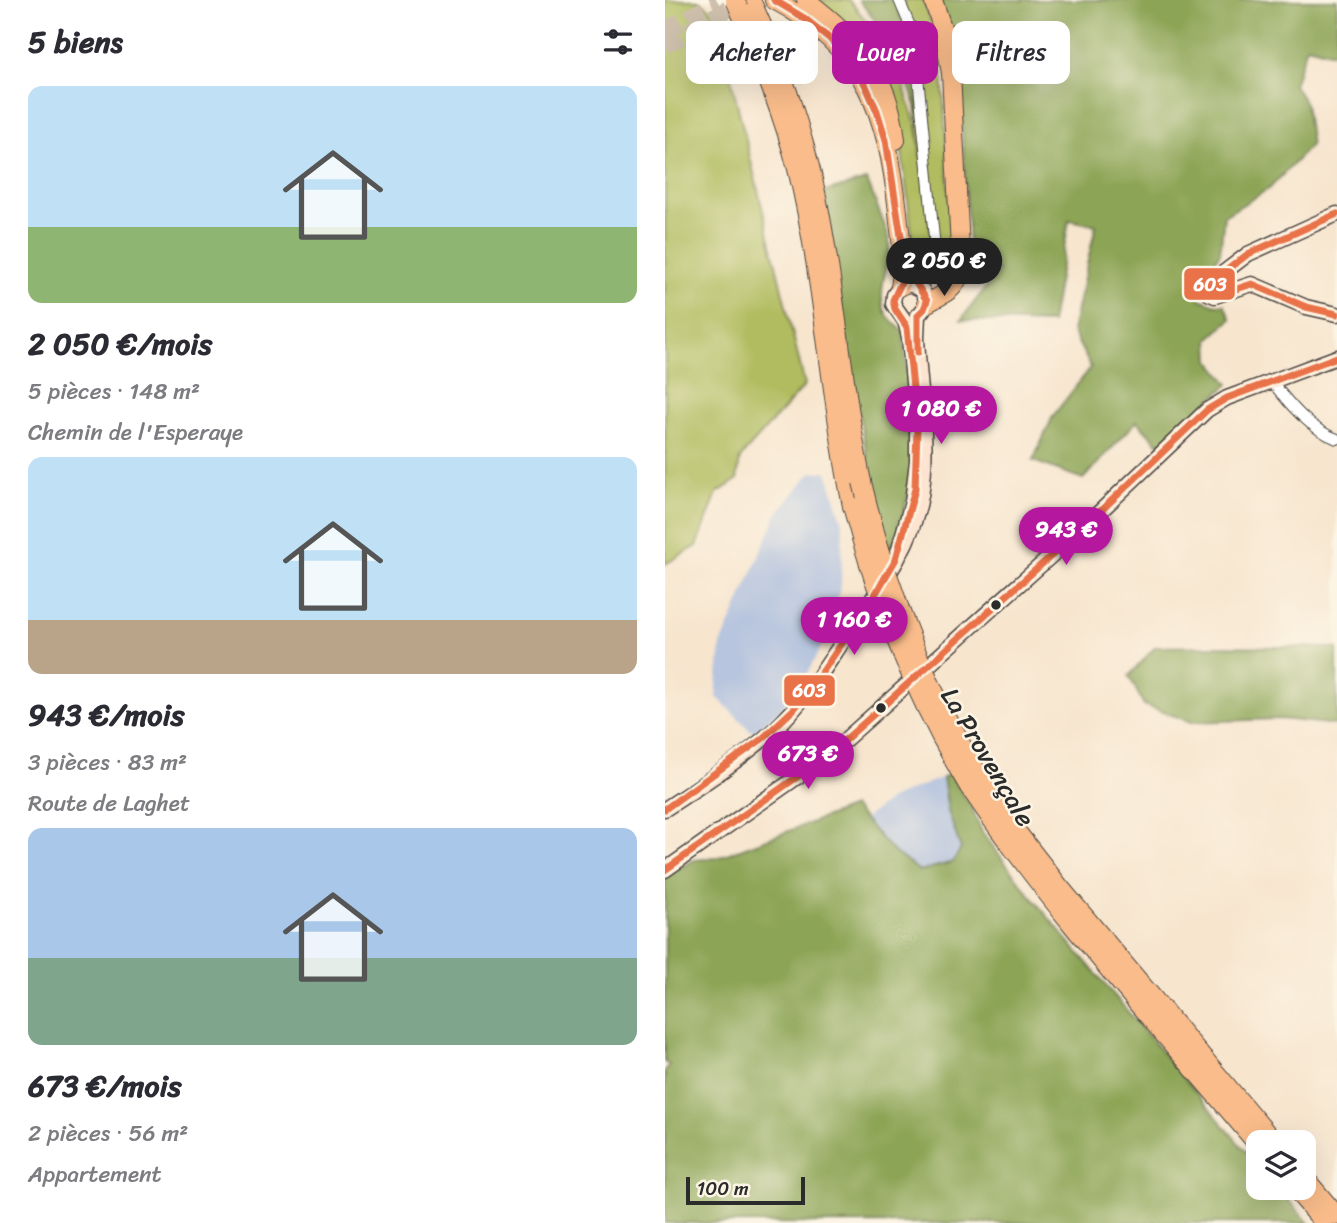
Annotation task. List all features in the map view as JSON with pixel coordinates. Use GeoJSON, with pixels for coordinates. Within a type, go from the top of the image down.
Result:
{"type":"FeatureCollection","features":[{"type":"Feature","properties":{"kind":"highway"},"geometry":{"type":"LineString","coordinates":[[774,0],[834,41],[861,76],[870,94],[882,124],[892,166],[902,247],[917,295]]}},
{"type":"Feature","properties":{"kind":"highway"},"geometry":{"type":"LineString","coordinates":[[806,0],[858,45],[873,64],[886,93],[894,125],[910,267],[917,295]]}},
{"type":"Feature","properties":{"kind":"highway"},"geometry":{"type":"LineString","coordinates":[[917,295],[942,285],[961,258],[951,73],[944,33],[933,0]]}},
{"type":"Feature","properties":{"kind":"highway","name":"La Provençale"},"geometry":{"type":"LineString","coordinates":[[745,5],[796,116],[811,169],[829,260],[862,482],[878,545],[906,628],[945,716],[975,783],[1044,889],[1246,1131]]}},
{"type":"Feature","properties":{"kind":"highway","name":"La Provençale"},"geometry":{"type":"LineString","coordinates":[[745,5],[800,181],[852,506],[876,586],[905,664],[942,741],[1059,886],[1264,1130]]}},
{"type":"Feature","properties":{"kind":"highway"},"geometry":{"type":"LineString","coordinates":[[1316,1191],[1337,1216]]}},
{"type":"Feature","properties":{"kind":"highway"},"geometry":{"type":"LineString","coordinates":[[1304,1200],[1324,1223]]}},
{"type":"Feature","properties":{"kind":"main road"},"geometry":{"type":"LineString","coordinates":[[1337,214],[1248,254],[1210,283],[1208,293],[1215,296],[1245,285],[1257,285],[1306,307],[1337,314]]}},
{"type":"Feature","properties":{"kind":"main road"},"geometry":{"type":"LineString","coordinates":[[896,559],[912,502],[917,461],[917,429],[909,337],[893,300],[917,295]]}},
{"type":"Feature","properties":{"kind":"main road"},"geometry":{"type":"LineString","coordinates":[[901,315],[909,317],[917,295]]}},
{"type":"Feature","properties":{"kind":"main road"},"geometry":{"type":"LineString","coordinates":[[665,809],[762,740],[793,710],[873,598],[913,528],[924,475],[917,295]]}},
{"type":"Feature","properties":{"kind":"main road"},"geometry":{"type":"LineString","coordinates":[[665,870],[827,756],[1089,522],[1207,410],[1227,398],[1337,357]]}},
{"type":"Feature","properties":{"kind":"street"},"geometry":{"type":"LineString","coordinates":[[899,0],[911,26],[915,46],[935,248],[932,268],[917,295]]}},
{"type":"Feature","properties":{"kind":"street"},"geometry":{"type":"LineString","coordinates":[[1273,383],[1304,419],[1322,433],[1337,439]]}},
{"type":"Feature","properties":{"kind":"shaded area"},"geometry":{"type":"Polygon","coordinates":[[[827,471],[843,523],[841,585],[829,632],[802,683],[780,710],[753,733],[716,696],[721,645],[777,514],[811,472],[827,471]]]}},
{"type":"Feature","properties":{"kind":"shaded area"},"geometry":{"type":"Polygon","coordinates":[[[943,777],[948,811],[961,849],[953,862],[920,871],[892,851],[863,820],[890,799],[943,777]]]}},
{"type":"Feature","properties":{"kind":"green space"},"geometry":{"type":"Polygon","coordinates":[[[665,0],[698,0],[715,12],[717,21],[686,21],[686,84],[732,84],[805,385],[740,458],[737,480],[717,493],[697,546],[665,564],[665,0]]]}},
{"type":"Feature","properties":{"kind":"green space"},"geometry":{"type":"Polygon","coordinates":[[[816,0],[849,0],[866,21],[832,21],[816,0]]]}},
{"type":"Feature","properties":{"kind":"green space"},"geometry":{"type":"Polygon","coordinates":[[[859,0],[894,0],[902,21],[875,21],[859,0]]]}},
{"type":"Feature","properties":{"kind":"green space"},"geometry":{"type":"Polygon","coordinates":[[[903,0],[923,0],[930,21],[906,21],[903,0]]]}},
{"type":"Feature","properties":{"kind":"green space"},"geometry":{"type":"Polygon","coordinates":[[[940,0],[1337,0],[1337,54],[1307,46],[1294,85],[1305,103],[1311,145],[1270,188],[1224,216],[1220,253],[1200,283],[1200,299],[1216,305],[1224,304],[1231,319],[1209,339],[1210,360],[1229,384],[1159,444],[1137,421],[1083,479],[1033,461],[1053,416],[1091,367],[1072,331],[1096,225],[1069,220],[1051,323],[961,320],[998,271],[969,247],[958,84],[1070,84],[1070,21],[952,21],[952,57],[940,0]]]}},
{"type":"Feature","properties":{"kind":"green space"},"geometry":{"type":"Polygon","coordinates":[[[938,49],[942,69],[952,257],[943,276],[928,281],[936,268],[913,84],[938,84],[938,49]]]}},
{"type":"Feature","properties":{"kind":"green space"},"geometry":{"type":"Polygon","coordinates":[[[881,84],[903,84],[917,128],[932,245],[928,266],[921,277],[917,274],[896,104],[881,84]]]}},
{"type":"Feature","properties":{"kind":"green space"},"geometry":{"type":"Polygon","coordinates":[[[908,84],[916,84],[919,114],[908,84]]]}},
{"type":"Feature","properties":{"kind":"green space"},"geometry":{"type":"Polygon","coordinates":[[[867,180],[889,237],[883,306],[887,315],[903,331],[908,386],[901,400],[901,417],[903,423],[912,431],[911,484],[898,532],[889,553],[860,418],[824,192],[867,180]]]}},
{"type":"Feature","properties":{"kind":"green space"},"geometry":{"type":"Polygon","coordinates":[[[1155,647],[1337,648],[1337,725],[1281,719],[1191,722],[1144,705],[1129,676],[1155,647]]]}},
{"type":"Feature","properties":{"kind":"green space"},"geometry":{"type":"Polygon","coordinates":[[[950,774],[972,808],[982,832],[1033,899],[1246,1152],[1246,1200],[1289,1200],[1309,1223],[665,1223],[665,1071],[669,1065],[665,1062],[665,876],[694,860],[716,858],[853,807],[892,851],[920,871],[953,862],[961,849],[948,811],[943,777],[950,774]]]}},
{"type":"Feature","properties":{"kind":"tunnel"},"geometry":{"type":"LineString","coordinates":[[665,45],[744,0]]}},
{"type":"Feature","properties":{"kind":"tunnel"},"geometry":{"type":"LineString","coordinates":[[665,31],[718,2]]}},
{"type":"Feature","properties":{"kind":"transit line","name":"603"},"geometry":{"type":"LineString","coordinates":[[665,809],[762,739],[793,710],[812,687],[873,598],[896,559],[915,489],[917,429],[907,327],[895,309],[893,300],[902,281],[902,243],[886,140],[865,84],[849,60],[829,38],[804,18],[774,0]]}},
{"type":"Feature","properties":{"kind":"transit line","name":"603"},"geometry":{"type":"LineString","coordinates":[[1337,214],[1248,254],[1210,283],[1208,293],[1215,296],[1252,284],[1306,307],[1337,314]]}},
{"type":"Feature","properties":{"kind":"transit line","name":"603"},"geometry":{"type":"LineString","coordinates":[[909,251],[913,278],[927,301],[918,315],[918,352]]}},
{"type":"Feature","properties":{"kind":"transit line","name":"603"},"geometry":{"type":"LineString","coordinates":[[665,870],[827,756],[1089,522],[1207,410],[1227,398],[1337,357]]}}]}
